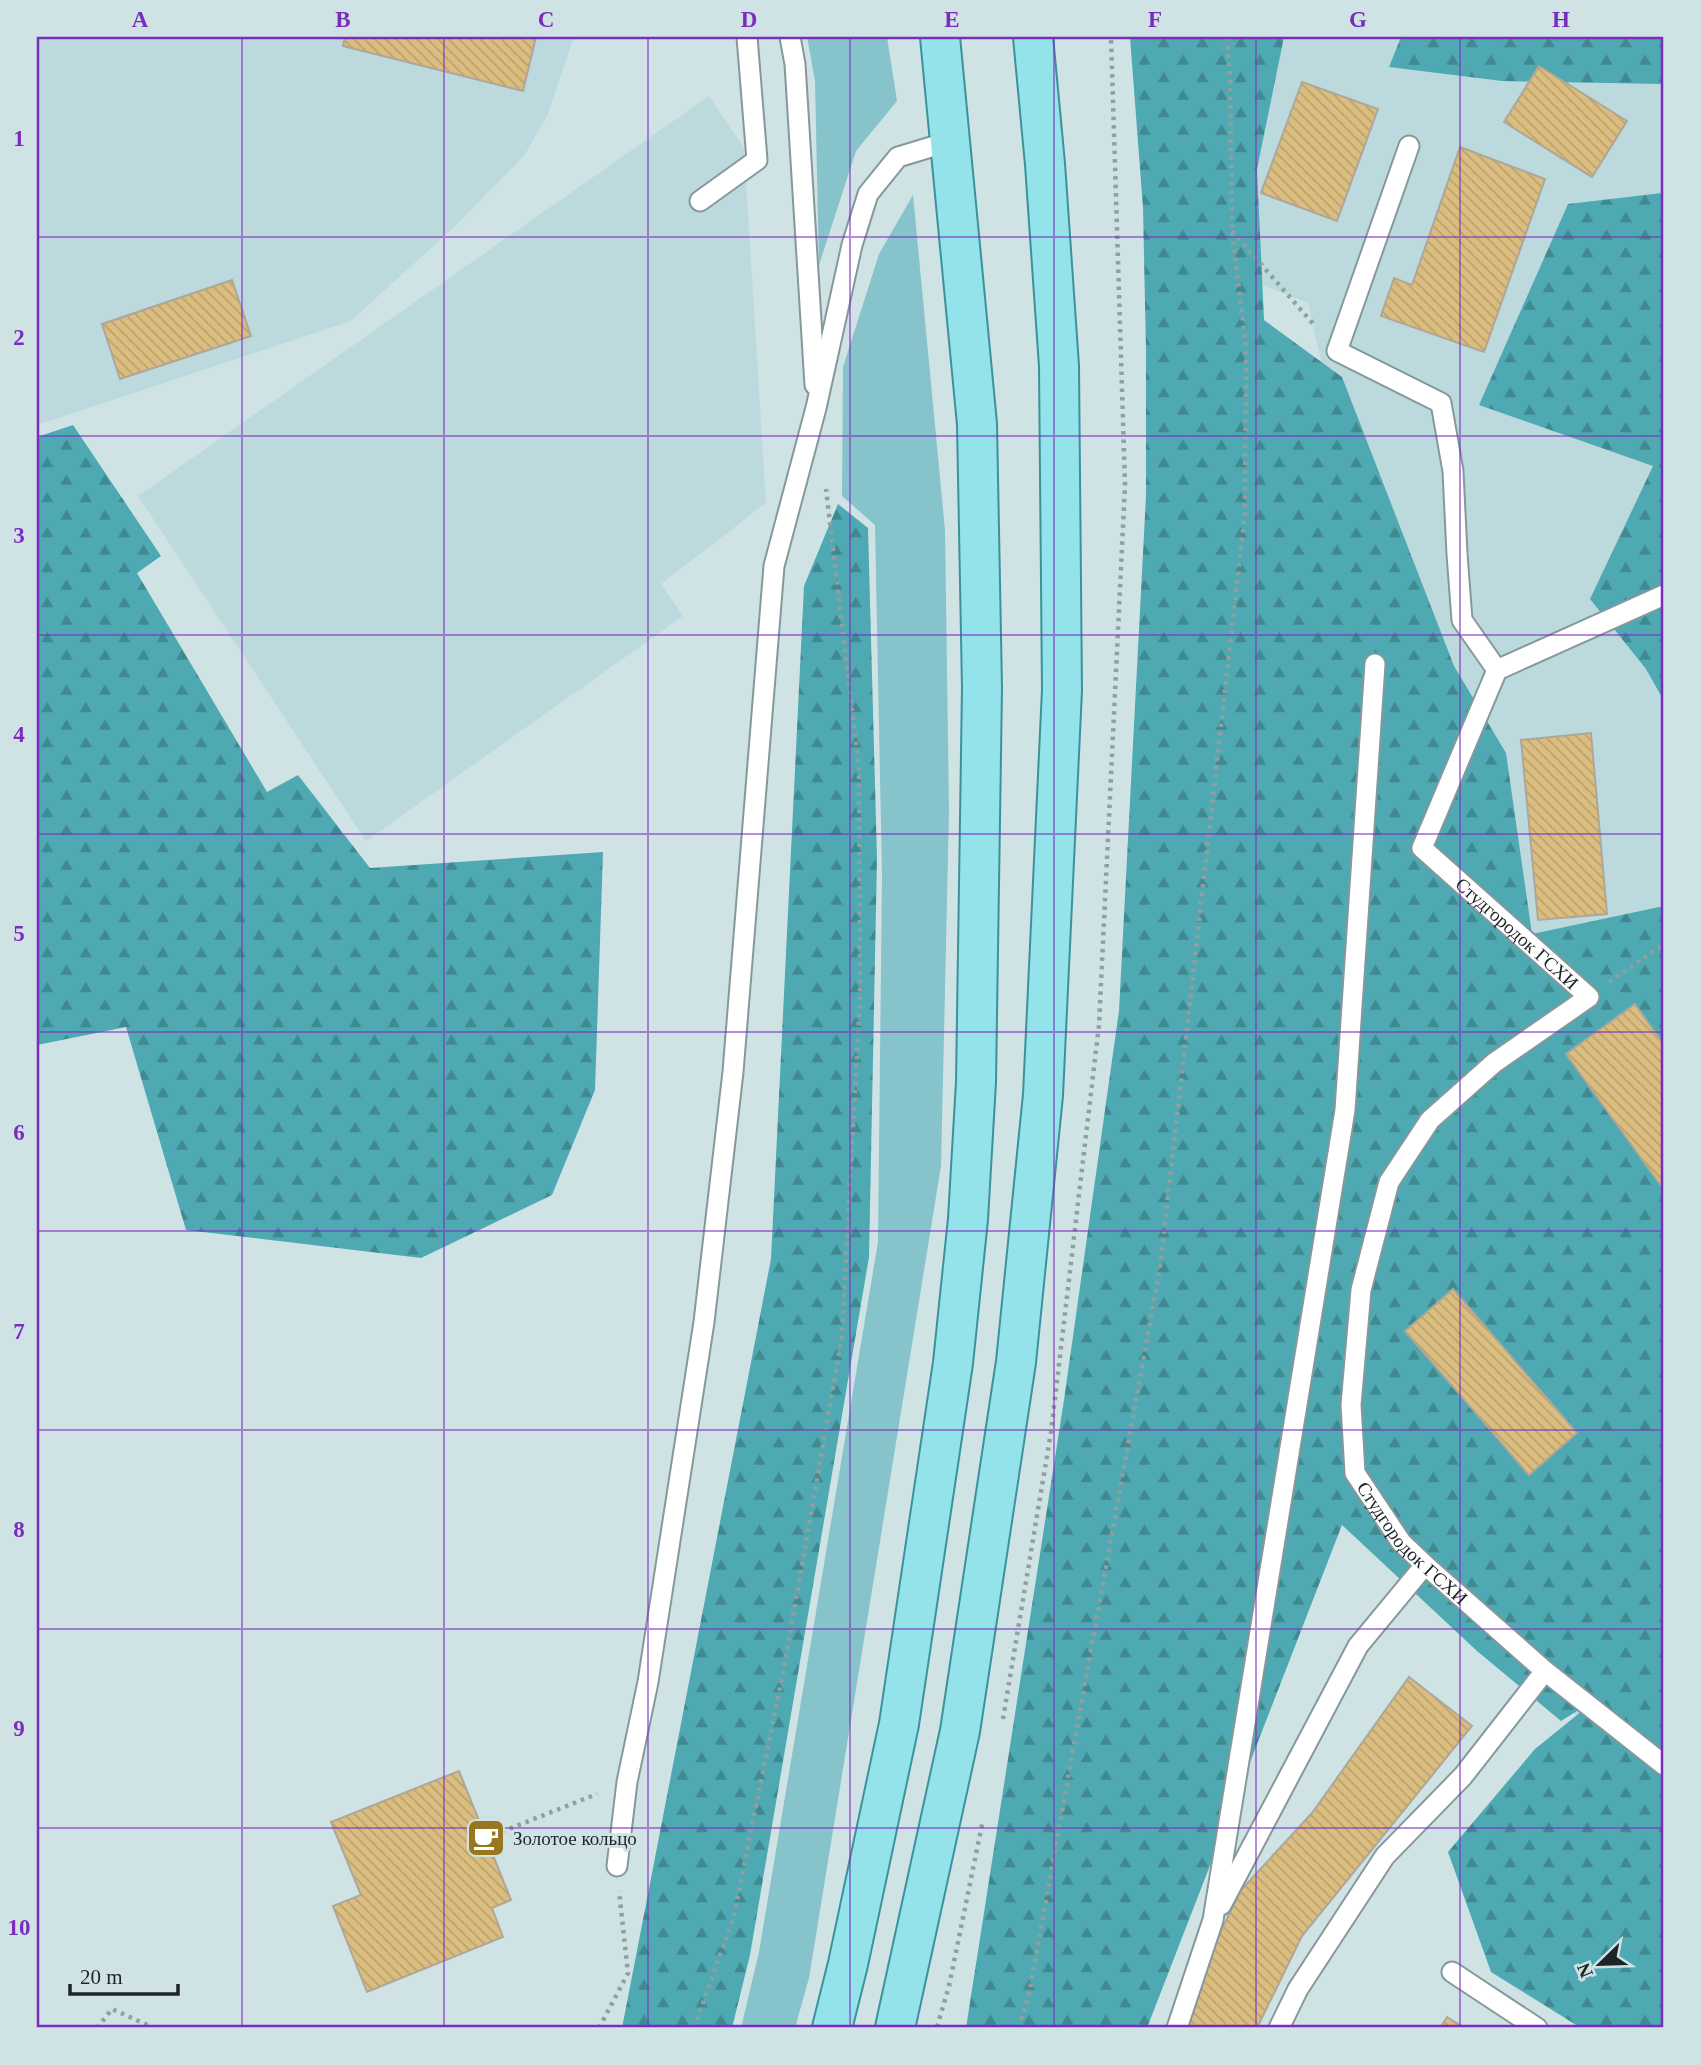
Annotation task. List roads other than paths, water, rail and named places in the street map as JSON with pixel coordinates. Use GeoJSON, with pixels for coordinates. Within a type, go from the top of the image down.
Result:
{"type":"FeatureCollection","features":[{"type":"Feature","properties":{"kind":"main road"},"geometry":{"type":"LineString","coordinates":[[832,2028],[849,1964],[899,1724],[953,1363],[969,1206],[976,1082],[982,660],[977,424],[940,37]]}},
{"type":"Feature","properties":{"kind":"main road"},"geometry":{"type":"LineString","coordinates":[[895,2028],[960,1731],[1017,1362],[1043,1096],[1062,690],[1059,366],[1045,164],[1032,37]]}},
{"type":"Feature","properties":{"kind":"main road"},"geometry":{"type":"LineString","coordinates":[[1045,164],[1059,37]]}},
{"type":"Feature","properties":{"kind":"lane"},"geometry":{"type":"LineString","coordinates":[[700,201],[757,160],[747,37]]}},
{"type":"Feature","properties":{"kind":"lane"},"geometry":{"type":"LineString","coordinates":[[790,37],[795,64],[816,408]]}},
{"type":"Feature","properties":{"kind":"lane"},"geometry":{"type":"LineString","coordinates":[[617,1866],[627,1782],[648,1682],[704,1322],[733,1072],[774,566],[816,408],[852,245],[868,194],[898,156],[951,141]]}},
{"type":"Feature","properties":{"kind":"lane"},"geometry":{"type":"LineString","coordinates":[[1409,146],[1337,351],[1441,402],[1453,471],[1462,620],[1497,670],[1664,595]]}},
{"type":"Feature","properties":{"kind":"lane"},"geometry":{"type":"LineString","coordinates":[[1177,2028],[1213,1920],[1345,1110],[1375,664]]}},
{"type":"Feature","properties":{"kind":"lane","name":"Студгородок ГСХИ"},"geometry":{"type":"LineString","coordinates":[[1497,670],[1422,848],[1589,997],[1494,1063],[1430,1120],[1389,1182],[1362,1290],[1351,1405],[1355,1473],[1401,1542],[1425,1565],[1545,1671],[1664,1765]]}},
{"type":"Feature","properties":{"kind":"lane"},"geometry":{"type":"LineString","coordinates":[[1213,1920],[1358,1646],[1425,1565]]}},
{"type":"Feature","properties":{"kind":"lane"},"geometry":{"type":"LineString","coordinates":[[1284,2026],[1298,1989],[1385,1856],[1463,1776],[1545,1671]]}},
{"type":"Feature","properties":{"kind":"lane"},"geometry":{"type":"LineString","coordinates":[[1452,1972],[1537,2028]]}},
{"type":"Feature","properties":{"kind":"place","name":"Золотое кольцо"},"geometry":{"type":"Point","coordinates":[486,1838]}}]}
